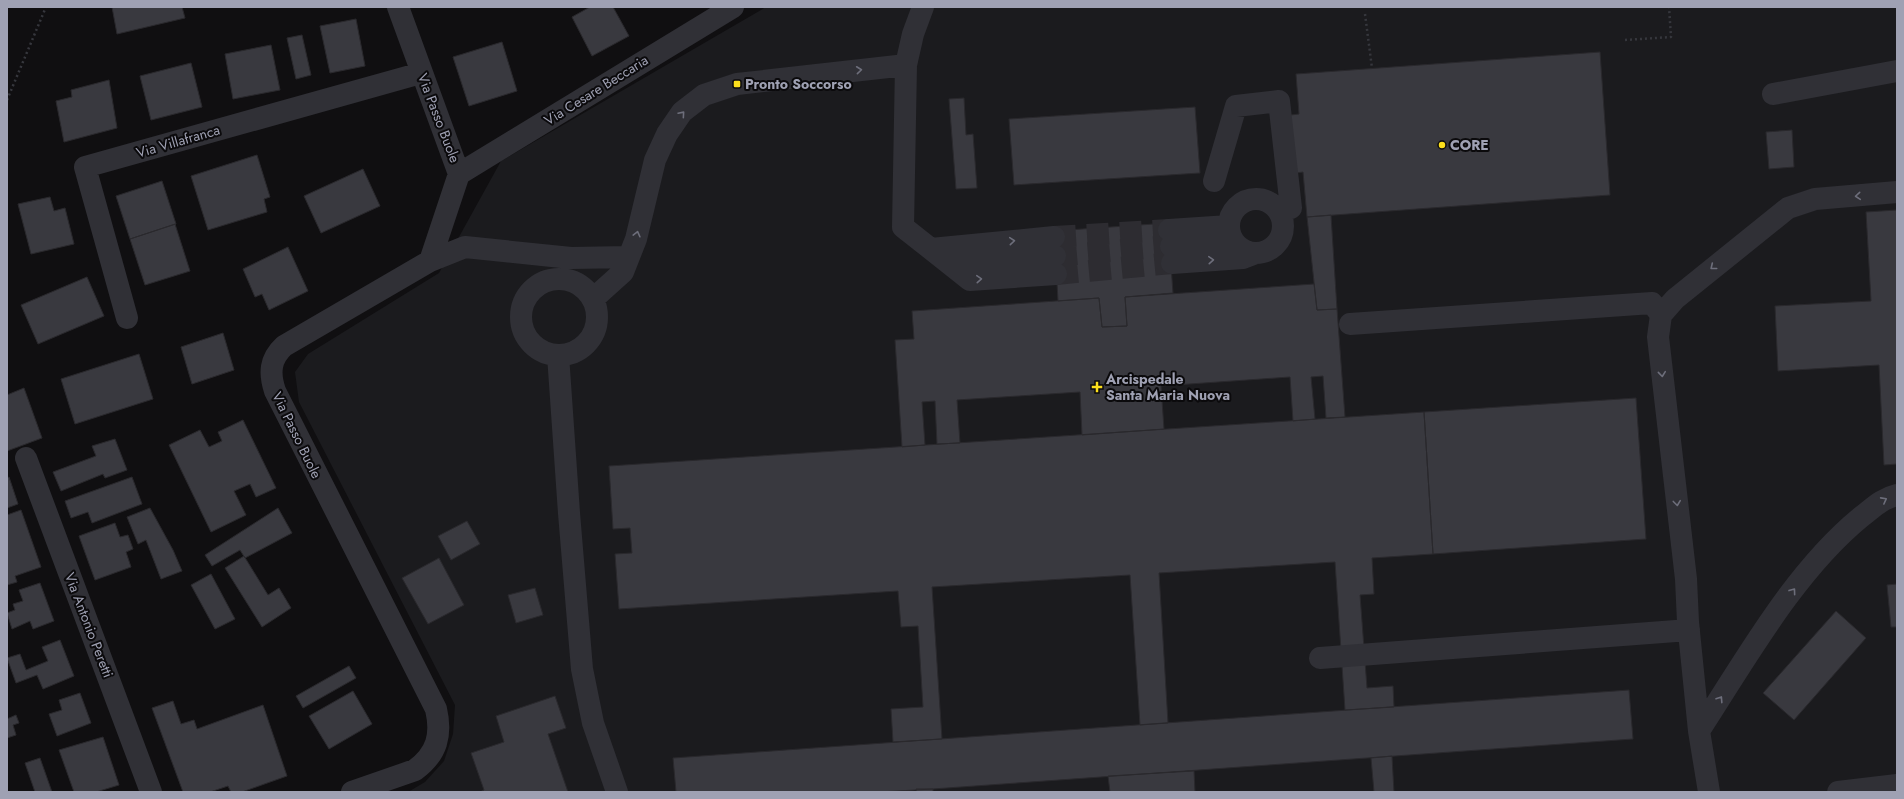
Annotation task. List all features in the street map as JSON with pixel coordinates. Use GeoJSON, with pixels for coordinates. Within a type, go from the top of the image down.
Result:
{"type":"FeatureCollection","features":[{"type":"Feature","properties":{"kind":"street","name":"Via Passo Buole"},"geometry":{"type":"LineString","coordinates":[[352,792],[415,770],[421,765],[428,758],[437,740],[438,718],[432,702],[275,391],[271,368],[278,352],[284,346],[430,261],[460,174],[421,73],[398,7]]}},
{"type":"Feature","properties":{"kind":"street","name":"Via Cesare Beccaria"},"geometry":{"type":"LineString","coordinates":[[460,174],[733,7]]}},
{"type":"Feature","properties":{"kind":"street"},"geometry":{"type":"LineString","coordinates":[[923,7],[913,34],[906,65],[903,227],[970,280],[1055,256],[931,249]]}},
{"type":"Feature","properties":{"kind":"street"},"geometry":{"type":"LineString","coordinates":[[593,299],[623,272],[636,239],[655,160],[667,134],[682,112],[704,95],[737,84],[906,65]]}},
{"type":"Feature","properties":{"kind":"street"},"geometry":{"type":"LineString","coordinates":[[1773,94],[1897,71]]}},
{"type":"Feature","properties":{"kind":"street","name":"Via Villafranca"},"geometry":{"type":"LineString","coordinates":[[127,318],[85,167],[421,73]]}},
{"type":"Feature","properties":{"kind":"street"},"geometry":{"type":"LineString","coordinates":[[1214,181],[1236,106],[1279,101],[1291,208],[1275,207]]}},
{"type":"Feature","properties":{"kind":"street"},"geometry":{"type":"LineString","coordinates":[[1709,792],[1699,732],[1689,630],[1686,579],[1658,337],[1661,315],[1674,299],[1788,208],[1815,199],[1897,192]]}},
{"type":"Feature","properties":{"kind":"street"},"geometry":{"type":"LineString","coordinates":[[1259,199],[1268,202],[1275,207],[1280,215],[1282,232],[1279,241],[1265,252],[1248,252],[1232,234],[1231,216],[1235,209],[1246,201],[1259,199]]}},
{"type":"Feature","properties":{"kind":"street"},"geometry":{"type":"LineString","coordinates":[[1232,234],[1171,246],[1243,258],[1256,253]]}},
{"type":"Feature","properties":{"kind":"street"},"geometry":{"type":"LineString","coordinates":[[430,261],[465,247],[571,258],[629,257]]}},
{"type":"Feature","properties":{"kind":"street"},"geometry":{"type":"LineString","coordinates":[[562,278],[575,281],[585,289],[593,299],[597,310],[597,321],[594,332],[588,342],[574,352],[558,355],[546,353],[535,348],[527,339],[522,328],[520,316],[522,304],[528,293],[537,284],[549,279],[562,278]]}},
{"type":"Feature","properties":{"kind":"street"},"geometry":{"type":"LineString","coordinates":[[1350,324],[1652,303],[1661,315]]}},
{"type":"Feature","properties":{"kind":"street"},"geometry":{"type":"LineString","coordinates":[[558,355],[582,669],[593,723],[617,792]]}},
{"type":"Feature","properties":{"kind":"street","name":"Via Antonio Peretti"},"geometry":{"type":"LineString","coordinates":[[26,458],[151,792]]}},
{"type":"Feature","properties":{"kind":"street"},"geometry":{"type":"LineString","coordinates":[[1699,732],[1762,634],[1810,568],[1850,526],[1884,498],[1897,495]]}},
{"type":"Feature","properties":{"kind":"street"},"geometry":{"type":"LineString","coordinates":[[1320,658],[1689,630]]}},
{"type":"Feature","properties":{"kind":"street"},"geometry":{"type":"LineString","coordinates":[[1838,792],[1897,785]]}},
{"type":"Feature","properties":{"kind":"path"},"geometry":{"type":"LineString","coordinates":[[7,100],[46,7]]}},
{"type":"Feature","properties":{"kind":"path"},"geometry":{"type":"LineString","coordinates":[[1625,40],[1671,37],[1669,7]]}},
{"type":"Feature","properties":{"kind":"path"},"geometry":{"type":"LineString","coordinates":[[1365,14],[1372,68]]}},
{"type":"Feature","properties":{"kind":"shaded area","name":"Arcispedale Santa Maria Nuova"},"geometry":{"type":"Polygon","coordinates":[[[766,7],[1897,7],[1897,792],[408,792],[425,782],[444,761],[453,734],[455,705],[299,402],[295,372],[308,354],[439,273],[501,161],[766,7]]]}},
{"type":"Feature","properties":{"kind":"building"},"geometry":{"type":"Polygon","coordinates":[[[112,7],[182,7],[185,18],[117,34],[112,7]]]}},
{"type":"Feature","properties":{"kind":"building"},"geometry":{"type":"Polygon","coordinates":[[[590,7],[613,7],[629,36],[592,56],[572,17],[590,7]]]}},
{"type":"Feature","properties":{"kind":"building"},"geometry":{"type":"Polygon","coordinates":[[[356,19],[365,66],[330,73],[320,26],[356,19]]]}},
{"type":"Feature","properties":{"kind":"building"},"geometry":{"type":"Polygon","coordinates":[[[302,35],[311,75],[296,79],[287,38],[302,35]]]}},
{"type":"Feature","properties":{"kind":"building"},"geometry":{"type":"Polygon","coordinates":[[[502,42],[517,91],[469,106],[453,57],[502,42]]]}},
{"type":"Feature","properties":{"kind":"building"},"geometry":{"type":"Polygon","coordinates":[[[271,45],[280,90],[233,99],[225,54],[271,45]]]}},
{"type":"Feature","properties":{"kind":"building","name":"CORE"},"geometry":{"type":"Polygon","coordinates":[[[1600,52],[1610,195],[1307,217],[1303,172],[1280,175],[1275,117],[1299,114],[1296,74],[1600,52]]]}},
{"type":"Feature","properties":{"kind":"building"},"geometry":{"type":"Polygon","coordinates":[[[191,63],[202,107],[151,120],[140,76],[191,63]]]}},
{"type":"Feature","properties":{"kind":"building"},"geometry":{"type":"Polygon","coordinates":[[[109,80],[117,128],[64,142],[56,101],[72,97],[71,90],[109,80]]]}},
{"type":"Feature","properties":{"kind":"building"},"geometry":{"type":"Polygon","coordinates":[[[964,98],[966,135],[973,134],[977,188],[956,189],[949,99],[964,98]]]}},
{"type":"Feature","properties":{"kind":"building"},"geometry":{"type":"Polygon","coordinates":[[[1195,107],[1200,173],[1014,185],[1009,119],[1195,107]]]}},
{"type":"Feature","properties":{"kind":"building"},"geometry":{"type":"Polygon","coordinates":[[[1792,130],[1794,167],[1769,169],[1766,132],[1792,130]]]}},
{"type":"Feature","properties":{"kind":"building"},"geometry":{"type":"Polygon","coordinates":[[[257,155],[270,197],[264,199],[267,212],[208,230],[191,176],[257,155]]]}},
{"type":"Feature","properties":{"kind":"building"},"geometry":{"type":"Polygon","coordinates":[[[363,169],[380,206],[321,233],[304,196],[363,169]]]}},
{"type":"Feature","properties":{"kind":"building"},"geometry":{"type":"Polygon","coordinates":[[[162,181],[176,224],[130,239],[116,196],[162,181]]]}},
{"type":"Feature","properties":{"kind":"building"},"geometry":{"type":"Polygon","coordinates":[[[50,197],[54,211],[65,208],[74,244],[31,254],[18,204],[50,197]]]}},
{"type":"Feature","properties":{"kind":"building"},"geometry":{"type":"Polygon","coordinates":[[[1897,210],[1897,464],[1884,465],[1879,365],[1778,371],[1775,306],[1871,301],[1866,212],[1897,210]]]}},
{"type":"Feature","properties":{"kind":"building"},"geometry":{"type":"Polygon","coordinates":[[[1331,215],[1337,309],[1317,310],[1307,217],[1331,215]]]}},
{"type":"Feature","properties":{"kind":"building"},"geometry":{"type":"Polygon","coordinates":[[[1168,223],[1173,293],[1125,297],[1127,326],[1102,327],[1099,298],[1058,301],[1054,231],[1168,223]]]}},
{"type":"Feature","properties":{"kind":"building"},"geometry":{"type":"Polygon","coordinates":[[[175,224],[190,271],[145,285],[130,239],[175,224]]]}},
{"type":"Feature","properties":{"kind":"building"},"geometry":{"type":"Polygon","coordinates":[[[288,247],[308,291],[269,310],[262,294],[255,297],[243,269],[288,247]]]}},
{"type":"Feature","properties":{"kind":"building"},"geometry":{"type":"Polygon","coordinates":[[[87,277],[104,316],[38,344],[21,305],[87,277]]]}},
{"type":"Feature","properties":{"kind":"building"},"geometry":{"type":"Polygon","coordinates":[[[1314,284],[1317,310],[1337,309],[1345,417],[1326,418],[1323,376],[1311,377],[1315,419],[1293,421],[1290,377],[1161,386],[1164,429],[1082,435],[1080,392],[957,400],[960,443],[937,444],[935,401],[922,402],[925,445],[902,447],[895,340],[914,339],[912,311],[1099,298],[1102,327],[1127,326],[1125,297],[1314,284]]]}},
{"type":"Feature","properties":{"kind":"building"},"geometry":{"type":"Polygon","coordinates":[[[223,333],[234,370],[192,384],[181,347],[223,333]]]}},
{"type":"Feature","properties":{"kind":"building"},"geometry":{"type":"Polygon","coordinates":[[[139,354],[153,399],[75,424],[61,379],[139,354]]]}},
{"type":"Feature","properties":{"kind":"building"},"geometry":{"type":"Polygon","coordinates":[[[24,388],[42,438],[7,451],[7,395],[24,388]]]}},
{"type":"Feature","properties":{"kind":"building"},"geometry":{"type":"Polygon","coordinates":[[[1636,398],[1646,539],[1433,554],[1424,412],[1636,398]]]}},
{"type":"Feature","properties":{"kind":"building"},"geometry":{"type":"Polygon","coordinates":[[[1424,412],[1433,554],[1372,558],[1374,594],[1360,595],[1367,688],[1393,686],[1394,707],[1345,710],[1335,562],[1159,573],[1168,723],[1140,725],[1130,575],[932,587],[942,739],[893,742],[891,709],[923,707],[918,626],[901,627],[898,591],[619,609],[615,554],[632,553],[630,528],[613,529],[609,466],[1424,412]]]}},
{"type":"Feature","properties":{"kind":"building"},"geometry":{"type":"Polygon","coordinates":[[[243,420],[276,488],[256,497],[250,484],[234,491],[246,515],[211,532],[169,445],[200,430],[209,447],[222,441],[218,432],[243,420]]]}},
{"type":"Feature","properties":{"kind":"building"},"geometry":{"type":"Polygon","coordinates":[[[115,439],[127,470],[105,478],[103,474],[61,491],[53,472],[96,456],[92,446],[115,439]]]}},
{"type":"Feature","properties":{"kind":"building"},"geometry":{"type":"Polygon","coordinates":[[[9,477],[18,504],[7,508],[7,478],[9,477]]]}},
{"type":"Feature","properties":{"kind":"building"},"geometry":{"type":"Polygon","coordinates":[[[132,477],[142,504],[92,523],[88,512],[71,518],[65,501],[132,477]]]}},
{"type":"Feature","properties":{"kind":"building"},"geometry":{"type":"Polygon","coordinates":[[[150,508],[173,550],[182,571],[161,579],[146,540],[138,544],[127,517],[150,508]]]}},
{"type":"Feature","properties":{"kind":"building"},"geometry":{"type":"Polygon","coordinates":[[[278,508],[292,533],[245,558],[240,550],[212,566],[205,555],[278,508]]]}},
{"type":"Feature","properties":{"kind":"building"},"geometry":{"type":"Polygon","coordinates":[[[21,510],[41,567],[15,576],[17,582],[7,585],[7,515],[21,510]]]}},
{"type":"Feature","properties":{"kind":"building"},"geometry":{"type":"Polygon","coordinates":[[[467,521],[480,544],[451,560],[438,536],[467,521]]]}},
{"type":"Feature","properties":{"kind":"building"},"geometry":{"type":"Polygon","coordinates":[[[115,523],[120,537],[128,535],[133,549],[126,552],[131,567],[95,580],[79,536],[115,523]]]}},
{"type":"Feature","properties":{"kind":"building"},"geometry":{"type":"Polygon","coordinates":[[[244,556],[268,595],[279,588],[291,608],[262,627],[225,568],[244,556]]]}},
{"type":"Feature","properties":{"kind":"building"},"geometry":{"type":"Polygon","coordinates":[[[439,558],[464,605],[428,624],[402,578],[439,558]]]}},
{"type":"Feature","properties":{"kind":"building"},"geometry":{"type":"Polygon","coordinates":[[[211,574],[235,619],[215,629],[191,585],[211,574]]]}},
{"type":"Feature","properties":{"kind":"building"},"geometry":{"type":"Polygon","coordinates":[[[40,583],[54,621],[33,629],[30,621],[12,629],[7,613],[15,610],[13,604],[23,601],[19,590],[40,583]]]}},
{"type":"Feature","properties":{"kind":"building"},"geometry":{"type":"Polygon","coordinates":[[[1897,584],[1897,627],[1891,627],[1887,585],[1897,584]]]}},
{"type":"Feature","properties":{"kind":"building"},"geometry":{"type":"Polygon","coordinates":[[[535,588],[543,615],[516,623],[508,595],[535,588]]]}},
{"type":"Feature","properties":{"kind":"building"},"geometry":{"type":"Polygon","coordinates":[[[1836,611],[1866,638],[1794,720],[1763,693],[1836,611]]]}},
{"type":"Feature","properties":{"kind":"building"},"geometry":{"type":"Polygon","coordinates":[[[60,640],[74,676],[43,689],[37,675],[16,683],[7,658],[20,654],[26,670],[48,661],[42,647],[60,640]]]}},
{"type":"Feature","properties":{"kind":"building"},"geometry":{"type":"Polygon","coordinates":[[[349,666],[356,678],[303,708],[296,696],[349,666]]]}},
{"type":"Feature","properties":{"kind":"building"},"geometry":{"type":"Polygon","coordinates":[[[1629,690],[1633,739],[879,792],[676,792],[673,758],[1629,690]]]}},
{"type":"Feature","properties":{"kind":"building"},"geometry":{"type":"Polygon","coordinates":[[[353,691],[372,724],[329,749],[309,716],[353,691]]]}},
{"type":"Feature","properties":{"kind":"building"},"geometry":{"type":"Polygon","coordinates":[[[80,693],[91,723],[57,736],[49,714],[62,710],[59,700],[80,693]]]}},
{"type":"Feature","properties":{"kind":"building"},"geometry":{"type":"Polygon","coordinates":[[[555,696],[566,728],[548,734],[568,792],[480,792],[484,790],[471,753],[504,742],[496,716],[555,696]]]}},
{"type":"Feature","properties":{"kind":"building"},"geometry":{"type":"Polygon","coordinates":[[[173,701],[181,724],[194,720],[197,729],[263,705],[287,776],[242,792],[231,792],[228,786],[210,792],[183,792],[152,708],[173,701]]]}},
{"type":"Feature","properties":{"kind":"building"},"geometry":{"type":"Polygon","coordinates":[[[16,715],[19,723],[13,725],[16,735],[7,738],[7,719],[16,715]]]}},
{"type":"Feature","properties":{"kind":"building"},"geometry":{"type":"Polygon","coordinates":[[[103,737],[119,785],[96,792],[74,792],[59,750],[103,737]]]}},
{"type":"Feature","properties":{"kind":"building"},"geometry":{"type":"Polygon","coordinates":[[[1392,756],[1394,792],[1374,792],[1371,758],[1392,756]]]}},
{"type":"Feature","properties":{"kind":"building"},"geometry":{"type":"Polygon","coordinates":[[[40,758],[52,792],[35,792],[25,763],[40,758]]]}},
{"type":"Feature","properties":{"kind":"building"},"geometry":{"type":"Polygon","coordinates":[[[1194,771],[1195,792],[1110,792],[1108,776],[1194,771]]]}},
{"type":"Feature","properties":{"kind":"building"},"geometry":{"type":"Polygon","coordinates":[[[916,789],[933,789],[933,792],[917,792],[916,789]]]}},
{"type":"Feature","properties":{"kind":"tunnel"},"geometry":{"type":"LineString","coordinates":[[1054,237],[1169,230]]}},
{"type":"Feature","properties":{"kind":"tunnel"},"geometry":{"type":"LineString","coordinates":[[1055,256],[1171,246]]}},
{"type":"Feature","properties":{"kind":"tunnel"},"geometry":{"type":"LineString","coordinates":[[1056,274],[1172,263]]}},
{"type":"Feature","properties":{"kind":"place","name":"Pronto Soccorso"},"geometry":{"type":"Point","coordinates":[737,84]}},
{"type":"Feature","properties":{"kind":"place","name":"CORE"},"geometry":{"type":"Point","coordinates":[1442,145]}},
{"type":"Feature","properties":{"kind":"place","name":"Arcispedale Santa Maria Nuova"},"geometry":{"type":"Point","coordinates":[1097,387]}}]}
